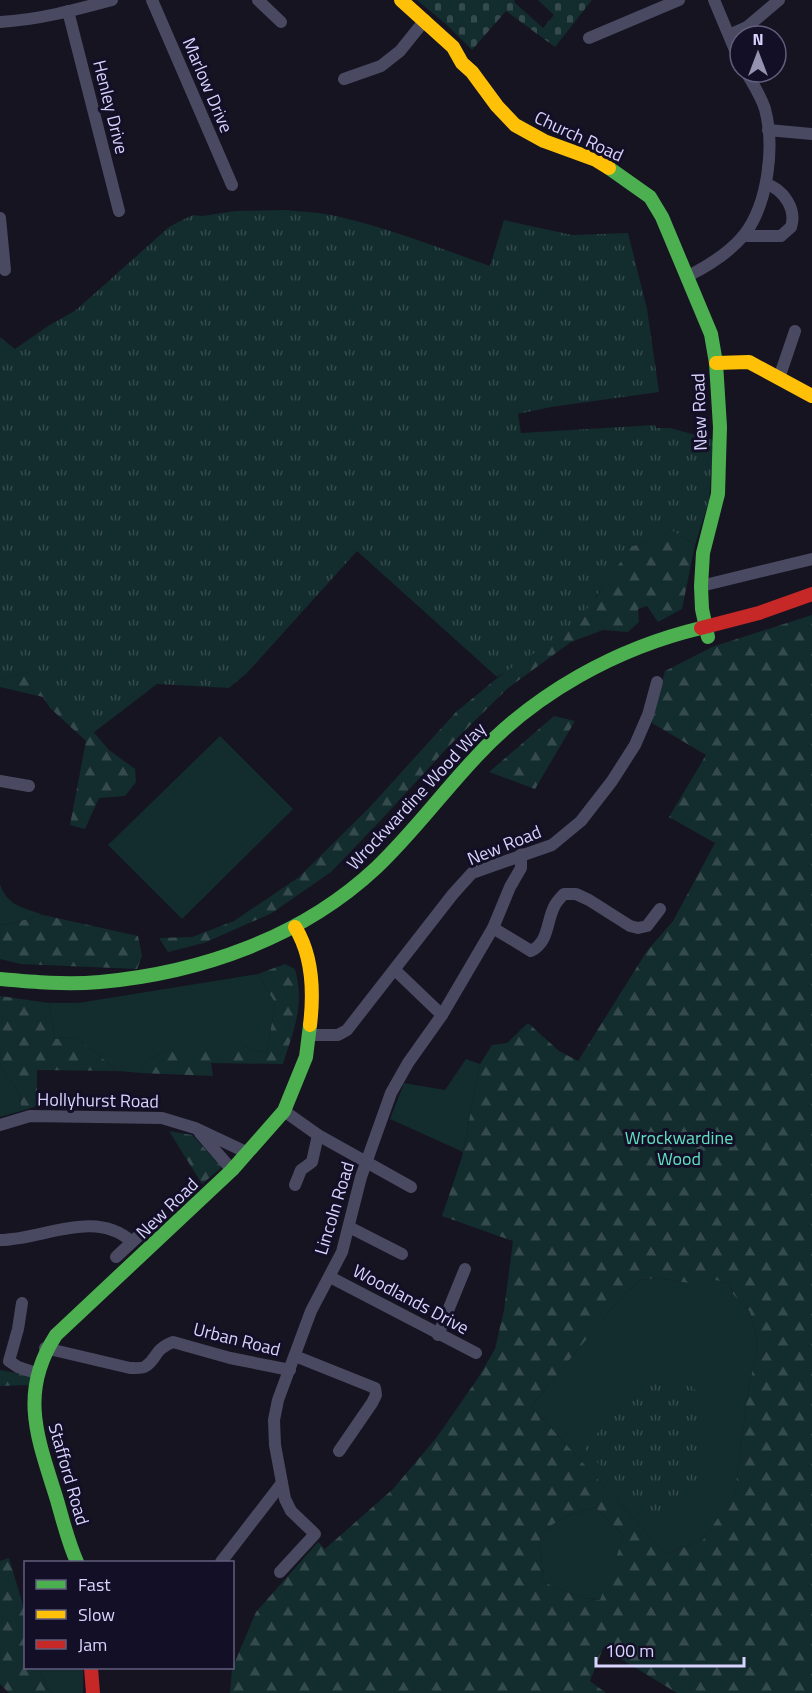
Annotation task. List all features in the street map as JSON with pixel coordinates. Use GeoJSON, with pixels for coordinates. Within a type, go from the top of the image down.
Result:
{"type":"FeatureCollection","features":[{"type":"Feature","properties":{"kind":"main road","name":"Church Road"},"geometry":{"type":"LineString","coordinates":[[401,0],[453,47],[462,63],[515,125],[544,141],[596,160],[622,175],[650,197],[662,217],[688,276],[711,334],[716,363]]}},
{"type":"Feature","properties":{"kind":"main road"},"geometry":{"type":"LineString","coordinates":[[716,363],[749,362],[812,396]]}},
{"type":"Feature","properties":{"kind":"main road","name":"New Road"},"geometry":{"type":"LineString","coordinates":[[707,632],[701,603],[701,585],[703,554],[718,494],[720,427],[716,363]]}},
{"type":"Feature","properties":{"kind":"main road","name":"Wrockwardine Wood Way"},"geometry":{"type":"LineString","coordinates":[[0,987],[32,991],[111,989],[160,982],[202,972],[255,954],[355,898],[411,841],[488,752],[541,708],[583,681],[620,664],[812,594]]}},
{"type":"Feature","properties":{"kind":"main road"},"geometry":{"type":"LineString","coordinates":[[669,636],[692,621],[701,603],[720,614],[739,619]]}},
{"type":"Feature","properties":{"kind":"main road","name":"Wrockwardine Wood Way"},"geometry":{"type":"LineString","coordinates":[[0,979],[24,983],[63,984],[159,974],[224,956],[297,930],[374,871],[486,746],[516,719],[565,685],[647,644],[669,636],[707,632],[784,615],[812,604]]}},
{"type":"Feature","properties":{"kind":"main road","name":"New Road"},"geometry":{"type":"LineString","coordinates":[[36,1394],[36,1373],[45,1348],[56,1335],[232,1170],[284,1111],[306,1057],[312,1009],[311,973],[297,930]]}},
{"type":"Feature","properties":{"kind":"main road","name":"Stafford Road"},"geometry":{"type":"LineString","coordinates":[[36,1394],[34,1408],[38,1440],[76,1561]]}},
{"type":"Feature","properties":{"kind":"main road"},"geometry":{"type":"LineString","coordinates":[[91,1669],[93,1693]]}},
{"type":"Feature","properties":{"kind":"street"},"geometry":{"type":"LineString","coordinates":[[0,22],[18,21],[68,11],[87,3],[112,0]]}},
{"type":"Feature","properties":{"kind":"street","name":"Marlow Drive"},"geometry":{"type":"LineString","coordinates":[[152,0],[232,185]]}},
{"type":"Feature","properties":{"kind":"street"},"geometry":{"type":"LineString","coordinates":[[258,0],[280,22]]}},
{"type":"Feature","properties":{"kind":"street"},"geometry":{"type":"LineString","coordinates":[[589,38],[679,0]]}},
{"type":"Feature","properties":{"kind":"street"},"geometry":{"type":"LineString","coordinates":[[714,0],[728,33]]}},
{"type":"Feature","properties":{"kind":"street"},"geometry":{"type":"LineString","coordinates":[[751,24],[779,0]]}},
{"type":"Feature","properties":{"kind":"street","name":"Henley Drive"},"geometry":{"type":"LineString","coordinates":[[68,11],[119,211]]}},
{"type":"Feature","properties":{"kind":"street"},"geometry":{"type":"LineString","coordinates":[[344,79],[381,66],[400,51],[425,20]]}},
{"type":"Feature","properties":{"kind":"street"},"geometry":{"type":"LineString","coordinates":[[688,276],[711,264],[743,236],[761,203],[766,184],[768,129],[764,107],[752,84]]}},
{"type":"Feature","properties":{"kind":"street"},"geometry":{"type":"LineString","coordinates":[[768,129],[812,134]]}},
{"type":"Feature","properties":{"kind":"street"},"geometry":{"type":"LineString","coordinates":[[743,236],[781,236],[790,227],[792,213],[788,203],[774,187],[766,184]]}},
{"type":"Feature","properties":{"kind":"street"},"geometry":{"type":"LineString","coordinates":[[0,218],[5,270]]}},
{"type":"Feature","properties":{"kind":"street"},"geometry":{"type":"LineString","coordinates":[[779,378],[795,330]]}},
{"type":"Feature","properties":{"kind":"street"},"geometry":{"type":"LineString","coordinates":[[701,585],[812,559]]}},
{"type":"Feature","properties":{"kind":"street","name":"New Road"},"geometry":{"type":"LineString","coordinates":[[310,1035],[338,1035],[347,1030],[472,873],[557,842],[571,831],[596,803],[635,745],[648,715],[657,682]]}},
{"type":"Feature","properties":{"kind":"street"},"geometry":{"type":"LineString","coordinates":[[0,781],[29,786]]}},
{"type":"Feature","properties":{"kind":"street","name":"Lincoln Road"},"geometry":{"type":"LineString","coordinates":[[280,1572],[315,1534],[291,1511],[285,1499],[274,1420],[278,1400],[311,1311],[342,1252],[356,1192],[391,1093],[400,1075],[442,1015],[493,928],[510,887],[521,868],[522,854]]}},
{"type":"Feature","properties":{"kind":"street"},"geometry":{"type":"LineString","coordinates":[[493,928],[531,951],[540,947],[545,938],[554,905],[564,894],[576,894],[630,926],[638,928],[647,926],[660,909]]}},
{"type":"Feature","properties":{"kind":"street"},"geometry":{"type":"LineString","coordinates":[[395,970],[442,1015]]}},
{"type":"Feature","properties":{"kind":"street"},"geometry":{"type":"LineString","coordinates":[[284,1111],[318,1135],[411,1187]]}},
{"type":"Feature","properties":{"kind":"street","name":"Hollyhurst Road"},"geometry":{"type":"LineString","coordinates":[[0,1125],[30,1116],[162,1118],[195,1128],[248,1153]]}},
{"type":"Feature","properties":{"kind":"street"},"geometry":{"type":"LineString","coordinates":[[195,1128],[232,1170]]}},
{"type":"Feature","properties":{"kind":"street"},"geometry":{"type":"LineString","coordinates":[[295,1185],[301,1170],[312,1162],[318,1135]]}},
{"type":"Feature","properties":{"kind":"street"},"geometry":{"type":"LineString","coordinates":[[0,1240],[28,1238],[68,1227],[106,1228],[124,1234],[132,1242]]}},
{"type":"Feature","properties":{"kind":"street"},"geometry":{"type":"LineString","coordinates":[[349,1227],[402,1254]]}},
{"type":"Feature","properties":{"kind":"street"},"geometry":{"type":"LineString","coordinates":[[116,1257],[146,1229]]}},
{"type":"Feature","properties":{"kind":"street"},"geometry":{"type":"LineString","coordinates":[[438,1335],[465,1269]]}},
{"type":"Feature","properties":{"kind":"street","name":"Woodlands Drive"},"geometry":{"type":"LineString","coordinates":[[330,1277],[476,1353]]}},
{"type":"Feature","properties":{"kind":"street"},"geometry":{"type":"LineString","coordinates":[[22,1303],[9,1361],[18,1367],[36,1373]]}},
{"type":"Feature","properties":{"kind":"street","name":"Urban Road"},"geometry":{"type":"LineString","coordinates":[[45,1348],[130,1368],[140,1368],[146,1366],[157,1351],[173,1342],[230,1358],[290,1370]]}},
{"type":"Feature","properties":{"kind":"street"},"geometry":{"type":"LineString","coordinates":[[295,1356],[375,1388],[376,1395],[372,1402],[339,1451]]}},
{"type":"Feature","properties":{"kind":"street"},"geometry":{"type":"LineString","coordinates":[[223,1561],[282,1483]]}},
{"type":"Feature","properties":{"kind":"green space"},"geometry":{"type":"Polygon","coordinates":[[[417,0],[515,0],[514,2],[543,28],[554,15],[538,0],[592,0],[555,47],[506,11],[472,50],[417,0]]]}},
{"type":"Feature","properties":{"kind":"green space"},"geometry":{"type":"Polygon","coordinates":[[[286,210],[324,214],[375,226],[490,266],[504,220],[572,235],[628,233],[647,309],[659,392],[551,407],[518,414],[521,433],[655,425],[656,428],[670,428],[714,440],[709,501],[695,545],[670,529],[662,539],[628,547],[627,553],[573,628],[497,677],[357,551],[247,673],[229,688],[157,684],[93,733],[73,708],[32,671],[0,680],[0,337],[15,349],[76,310],[169,227],[193,215],[286,210]]]}},
{"type":"Feature","properties":{"kind":"green space"},"geometry":{"type":"Polygon","coordinates":[[[670,529],[695,545],[682,609],[658,622],[647,606],[638,609],[639,622],[628,632],[603,630],[571,642],[508,688],[447,748],[331,872],[272,913],[204,943],[168,952],[159,938],[192,937],[234,921],[299,877],[369,808],[456,712],[597,596],[627,547],[662,539],[670,529]]]}},
{"type":"Feature","properties":{"kind":"green space","name":"Wrockwardine Wood"},"geometry":{"type":"Polygon","coordinates":[[[812,615],[812,1693],[677,1693],[603,1648],[590,1681],[606,1693],[230,1693],[232,1669],[234,1669],[256,1612],[318,1542],[325,1549],[393,1489],[437,1437],[495,1349],[504,1310],[513,1241],[442,1216],[462,1157],[480,1064],[492,1045],[507,1043],[528,1023],[559,1051],[578,1061],[647,951],[673,921],[715,843],[669,817],[706,755],[652,723],[665,671],[712,647],[812,615]],[[657,1278],[640,1280],[624,1294],[531,1406],[666,1554],[703,1540],[735,1493],[747,1397],[758,1344],[750,1312],[733,1294],[730,1284],[712,1279],[701,1285],[657,1278]],[[595,1507],[564,1517],[540,1533],[543,1582],[582,1598],[600,1600],[624,1536],[595,1507]]]}},
{"type":"Feature","properties":{"kind":"green space"},"geometry":{"type":"Polygon","coordinates":[[[32,671],[73,708],[109,750],[135,769],[136,782],[125,796],[99,798],[85,829],[70,825],[86,741],[50,708],[43,697],[0,687],[0,680],[32,671]]]}},
{"type":"Feature","properties":{"kind":"green space"},"geometry":{"type":"Polygon","coordinates":[[[554,716],[575,721],[535,789],[489,772],[554,716]]]}},
{"type":"Feature","properties":{"kind":"green space"},"geometry":{"type":"Polygon","coordinates":[[[220,736],[293,809],[182,919],[108,845],[220,736]]]}},
{"type":"Feature","properties":{"kind":"green space"},"geometry":{"type":"Polygon","coordinates":[[[0,884],[11,901],[43,915],[5,925],[0,924],[0,884]]]}},
{"type":"Feature","properties":{"kind":"green space"},"geometry":{"type":"Polygon","coordinates":[[[43,915],[138,936],[142,956],[137,969],[21,964],[0,959],[0,924],[5,925],[43,915]]]}},
{"type":"Feature","properties":{"kind":"green space"},"geometry":{"type":"Polygon","coordinates":[[[285,964],[295,969],[299,995],[297,1017],[283,1064],[211,1063],[213,1076],[141,1073],[146,1061],[178,1046],[243,1046],[267,1053],[275,1003],[258,974],[285,964]]]}},
{"type":"Feature","properties":{"kind":"green space"},"geometry":{"type":"Polygon","coordinates":[[[258,974],[275,1003],[267,1053],[243,1046],[178,1046],[146,1061],[141,1073],[118,1071],[76,1037],[55,1039],[49,1003],[78,1003],[258,974]]]}},
{"type":"Feature","properties":{"kind":"green space"},"geometry":{"type":"Polygon","coordinates":[[[0,996],[49,1003],[55,1039],[76,1037],[118,1071],[37,1070],[37,1106],[21,1111],[20,1094],[0,1065],[0,996]]]}},
{"type":"Feature","properties":{"kind":"green space"},"geometry":{"type":"Polygon","coordinates":[[[466,1059],[480,1064],[463,1152],[390,1119],[404,1083],[445,1090],[466,1059]]]}},
{"type":"Feature","properties":{"kind":"green space"},"geometry":{"type":"Polygon","coordinates":[[[0,1065],[20,1094],[21,1111],[0,1117],[0,1065]]]}},
{"type":"Feature","properties":{"kind":"green space"},"geometry":{"type":"Polygon","coordinates":[[[169,1131],[192,1135],[222,1167],[202,1184],[169,1131]]]}},
{"type":"Feature","properties":{"kind":"green space"},"geometry":{"type":"Polygon","coordinates":[[[657,1278],[688,1283],[712,1279],[730,1284],[733,1294],[750,1312],[758,1344],[747,1397],[735,1494],[703,1540],[666,1554],[531,1406],[624,1294],[640,1280],[657,1278]]]}},
{"type":"Feature","properties":{"kind":"green space"},"geometry":{"type":"Polygon","coordinates":[[[0,1370],[31,1376],[30,1385],[0,1386],[0,1370]]]}},
{"type":"Feature","properties":{"kind":"green space"},"geometry":{"type":"Polygon","coordinates":[[[663,1380],[690,1385],[703,1397],[704,1410],[702,1450],[692,1502],[666,1516],[642,1510],[584,1448],[639,1386],[663,1380]]]}},
{"type":"Feature","properties":{"kind":"green space"},"geometry":{"type":"Polygon","coordinates":[[[595,1507],[624,1536],[601,1600],[582,1598],[543,1582],[540,1533],[564,1517],[595,1507]]]}},
{"type":"Feature","properties":{"kind":"green space"},"geometry":{"type":"Polygon","coordinates":[[[9,1558],[24,1609],[24,1669],[38,1669],[48,1690],[52,1693],[9,1693],[0,1684],[0,1561],[9,1558]]]}},
{"type":"Feature","properties":{"kind":"green space"},"geometry":{"type":"Polygon","coordinates":[[[38,1669],[83,1669],[83,1693],[52,1693],[48,1690],[38,1669]]]}},
{"type":"Feature","properties":{"kind":"traffic: fast"},"geometry":{"type":"LineString","coordinates":[[609,168],[650,197],[662,217],[711,334],[716,363],[720,427],[718,494],[703,553],[701,586],[702,609],[708,637]]}},
{"type":"Feature","properties":{"kind":"traffic: fast"},"geometry":{"type":"LineString","coordinates":[[0,979],[75,983],[137,977],[211,960],[247,948],[282,932],[347,893],[376,868],[476,757],[499,734],[551,693],[608,661],[639,648],[701,628]]}},
{"type":"Feature","properties":{"kind":"traffic: fast"},"geometry":{"type":"LineString","coordinates":[[77,1561],[38,1436],[35,1397],[37,1377],[44,1356],[56,1335],[232,1170],[284,1111],[306,1057],[310,1025]]}},
{"type":"Feature","properties":{"kind":"traffic: slow"},"geometry":{"type":"LineString","coordinates":[[401,0],[453,47],[462,63],[515,125],[544,141],[596,160],[609,168]]}},
{"type":"Feature","properties":{"kind":"traffic: slow"},"geometry":{"type":"LineString","coordinates":[[716,363],[749,362],[812,396]]}},
{"type":"Feature","properties":{"kind":"traffic: slow"},"geometry":{"type":"LineString","coordinates":[[295,927],[306,950],[311,974],[310,1025]]}},
{"type":"Feature","properties":{"kind":"traffic: jam"},"geometry":{"type":"LineString","coordinates":[[701,628],[759,613],[812,594]]}},
{"type":"Feature","properties":{"kind":"traffic: jam"},"geometry":{"type":"LineString","coordinates":[[91,1669],[93,1693]]}}]}
